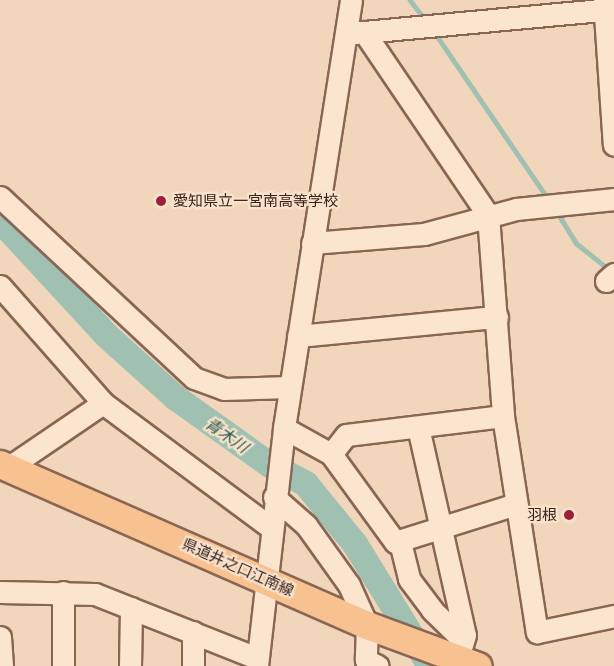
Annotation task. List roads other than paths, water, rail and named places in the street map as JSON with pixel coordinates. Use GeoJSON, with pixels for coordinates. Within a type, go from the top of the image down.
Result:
{"type":"FeatureCollection","features":[{"type":"Feature","properties":{"kind":"main road","name":"県道井之口江南線"},"geometry":{"type":"LineString","coordinates":[[4,466],[368,626],[467,655]]}},
{"type":"Feature","properties":{"kind":"street"},"geometry":{"type":"LineString","coordinates":[[0,592],[95,594],[193,632],[257,662],[270,527],[312,243],[355,33],[351,0]]}},
{"type":"Feature","properties":{"kind":"street"},"geometry":{"type":"LineString","coordinates":[[355,33],[607,6],[614,145]]}},
{"type":"Feature","properties":{"kind":"street"},"geometry":{"type":"LineString","coordinates":[[355,33],[488,215],[503,416],[537,632],[614,616]]}},
{"type":"Feature","properties":{"kind":"street"},"geometry":{"type":"LineString","coordinates":[[0,197],[194,378],[224,389],[290,387]]}},
{"type":"Feature","properties":{"kind":"street"},"geometry":{"type":"LineString","coordinates":[[312,243],[424,234],[488,215],[614,200]]}},
{"type":"Feature","properties":{"kind":"street"},"geometry":{"type":"LineString","coordinates":[[0,286],[103,403],[270,527]]}},
{"type":"Feature","properties":{"kind":"street"},"geometry":{"type":"LineString","coordinates":[[298,336],[497,318]]}},
{"type":"Feature","properties":{"kind":"street"},"geometry":{"type":"LineString","coordinates":[[4,466],[103,403]]}},
{"type":"Feature","properties":{"kind":"street"},"geometry":{"type":"LineString","coordinates":[[331,454],[346,435],[503,416]]}},
{"type":"Feature","properties":{"kind":"street"},"geometry":{"type":"LineString","coordinates":[[418,427],[460,610],[467,655]]}},
{"type":"Feature","properties":{"kind":"street"},"geometry":{"type":"LineString","coordinates":[[284,428],[331,454],[395,542],[441,531],[516,504]]}},
{"type":"Feature","properties":{"kind":"street"},"geometry":{"type":"LineString","coordinates":[[274,497],[306,525],[349,585],[368,626],[370,664]]}},
{"type":"Feature","properties":{"kind":"street"},"geometry":{"type":"LineString","coordinates":[[400,542],[409,579],[467,655]]}},
{"type":"Feature","properties":{"kind":"street"},"geometry":{"type":"LineString","coordinates":[[63,592],[63,666]]}},
{"type":"Feature","properties":{"kind":"street"},"geometry":{"type":"LineString","coordinates":[[130,666],[131,608]]}},
{"type":"Feature","properties":{"kind":"street"},"geometry":{"type":"LineString","coordinates":[[193,632],[193,666]]}},
{"type":"Feature","properties":{"kind":"street"},"geometry":{"type":"LineString","coordinates":[[0,637],[2,666]]}},
{"type":"Feature","properties":{"kind":"waterway"},"geometry":{"type":"LineString","coordinates":[[410,0],[425,19]]}},
{"type":"Feature","properties":{"kind":"waterway"},"geometry":{"type":"LineString","coordinates":[[435,33],[549,200]]}},
{"type":"Feature","properties":{"kind":"waterway"},"geometry":{"type":"LineString","coordinates":[[557,212],[576,243],[611,271]]}},
{"type":"Feature","properties":{"kind":"waterway","name":"青木川"},"geometry":{"type":"LineString","coordinates":[[0,220],[106,335],[176,398],[270,465],[306,484],[355,544],[430,666]]}},
{"type":"Feature","properties":{"kind":"place","name":"愛知県立一宮南高等学校"},"geometry":{"type":"Point","coordinates":[161,201]}},
{"type":"Feature","properties":{"kind":"place","name":"羽根"},"geometry":{"type":"Point","coordinates":[569,515]}}]}
